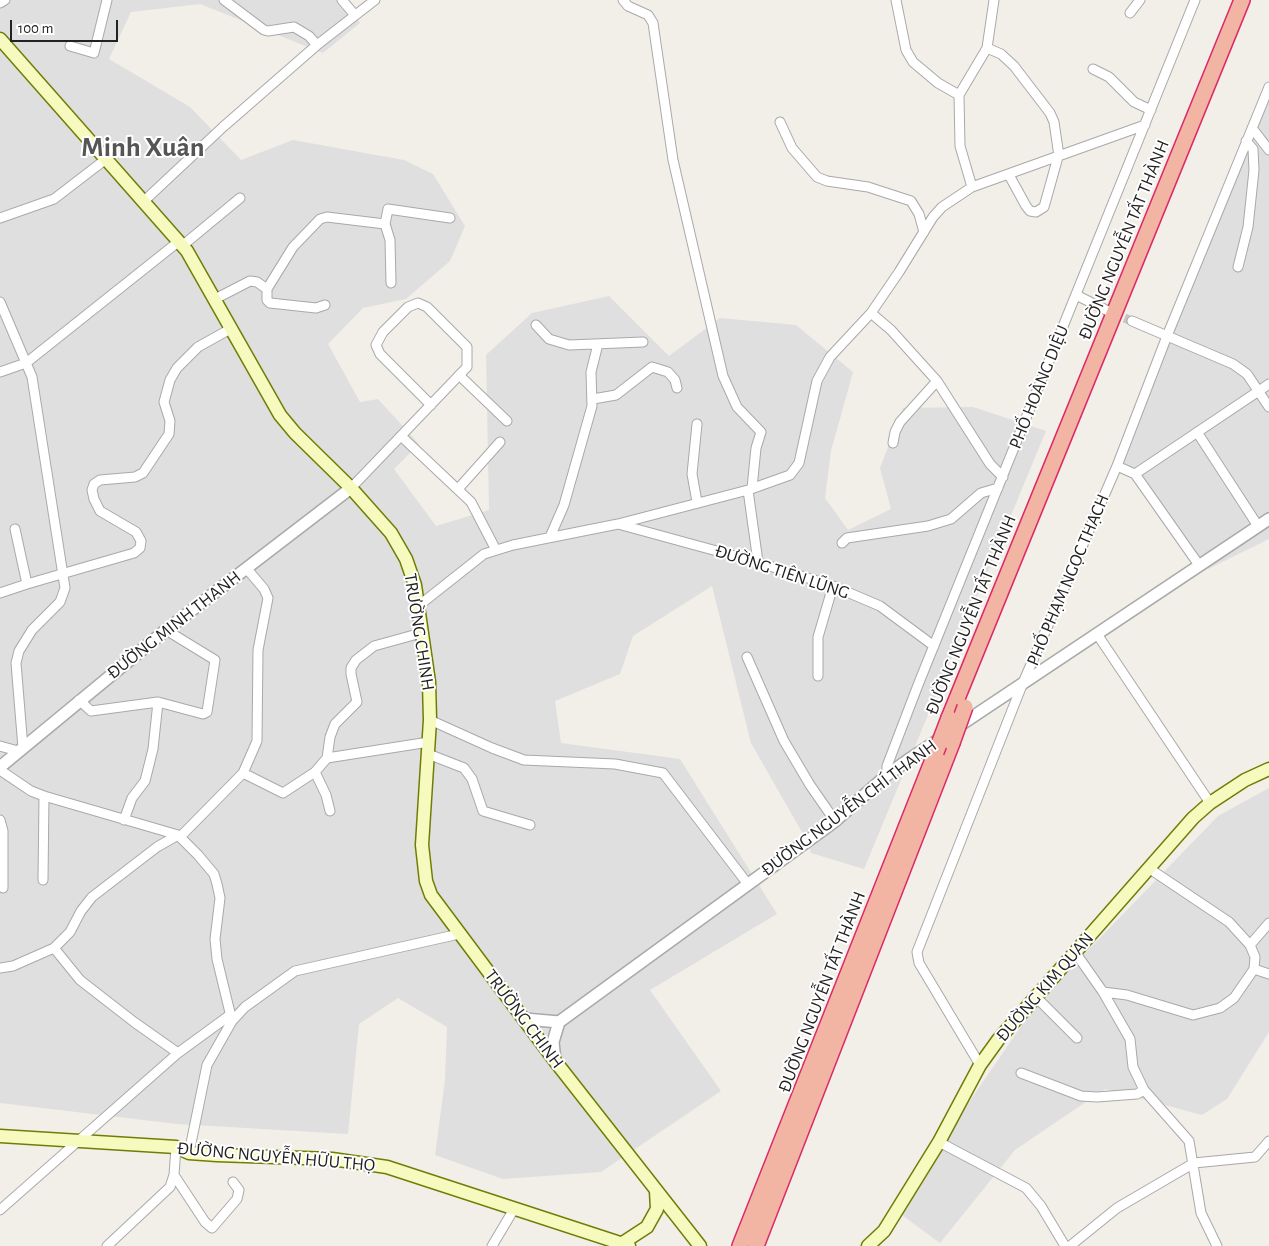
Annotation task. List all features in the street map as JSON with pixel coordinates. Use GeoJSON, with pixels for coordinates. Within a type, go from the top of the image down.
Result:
{"type":"FeatureCollection","features":[{"type":"Feature","properties":{"kind":"highway","name":"ĐƯỜNG NGUYỄN TẤT THÀNH"},"geometry":{"type":"LineString","coordinates":[[740,1246],[949,718],[1242,0]]}},
{"type":"Feature","properties":{"kind":"highway","name":"ĐƯỜNG NGUYỄN TẤT THÀNH"},"geometry":{"type":"LineString","coordinates":[[756,1246],[965,707],[1252,0]]}},
{"type":"Feature","properties":{"kind":"main road","name":"TRƯỜNG CHINH"},"geometry":{"type":"LineString","coordinates":[[0,38],[180,244],[232,328],[280,415],[295,433],[351,488],[391,533],[406,559],[415,585],[429,682],[429,748],[422,845],[426,881],[431,895],[556,1061],[700,1246]]}},
{"type":"Feature","properties":{"kind":"main road","name":"ĐƯỜNG KIM QUAN"},"geometry":{"type":"LineString","coordinates":[[868,1246],[884,1231],[939,1142],[980,1065],[998,1040],[1193,818],[1210,803],[1245,780],[1269,769]]}},
{"type":"Feature","properties":{"kind":"main road","name":"ĐƯỜNG NGUYỄN HỮU THỌ"},"geometry":{"type":"LineString","coordinates":[[0,1136],[176,1147],[189,1152],[332,1159],[387,1167],[625,1245]]}},
{"type":"Feature","properties":{"kind":"main road"},"geometry":{"type":"LineString","coordinates":[[625,1245],[650,1222],[657,1209],[656,1191]]}},
{"type":"Feature","properties":{"kind":"street"},"geometry":{"type":"LineString","coordinates":[[0,3],[5,0]]}},
{"type":"Feature","properties":{"kind":"street"},"geometry":{"type":"LineString","coordinates":[[70,46],[94,54],[107,0]]}},
{"type":"Feature","properties":{"kind":"street"},"geometry":{"type":"LineString","coordinates":[[224,0],[264,30],[294,27],[317,45]]}},
{"type":"Feature","properties":{"kind":"street"},"geometry":{"type":"LineString","coordinates":[[342,0],[354,14]]}},
{"type":"Feature","properties":{"kind":"street"},"geometry":{"type":"LineString","coordinates":[[143,202],[223,127],[317,45],[354,14],[375,0]]}},
{"type":"Feature","properties":{"kind":"street"},"geometry":{"type":"LineString","coordinates":[[622,0],[628,6],[648,14],[653,23],[673,160],[722,376],[740,412],[761,432],[756,448],[750,489],[758,562]]}},
{"type":"Feature","properties":{"kind":"street"},"geometry":{"type":"LineString","coordinates":[[896,0],[906,50],[913,62],[938,83],[959,95]]}},
{"type":"Feature","properties":{"kind":"street"},"geometry":{"type":"LineString","coordinates":[[972,187],[960,146],[959,95],[987,48],[994,0]]}},
{"type":"Feature","properties":{"kind":"street"},"geometry":{"type":"LineString","coordinates":[[1130,13],[1140,0]]}},
{"type":"Feature","properties":{"kind":"street","name":"PHỐ HOÀNG DIỆU"},"geometry":{"type":"LineString","coordinates":[[887,775],[887,766],[934,646],[1194,1]]}},
{"type":"Feature","properties":{"kind":"street"},"geometry":{"type":"LineString","coordinates":[[987,48],[1001,54],[1014,66],[1050,113],[1054,122],[1058,156],[1044,207],[1033,213],[1026,206],[1009,175]]}},
{"type":"Feature","properties":{"kind":"street"},"geometry":{"type":"LineString","coordinates":[[1093,69],[1109,77],[1134,102],[1151,110]]}},
{"type":"Feature","properties":{"kind":"street","name":"PHỐ PHẠM NGỌC THẠCH"},"geometry":{"type":"LineString","coordinates":[[980,1065],[919,963],[917,952],[1022,685],[1117,466],[1167,336],[1269,87]]}},
{"type":"Feature","properties":{"kind":"street"},"geometry":{"type":"LineString","coordinates":[[780,122],[792,148],[817,177],[827,181],[868,187],[911,201],[919,214],[924,232]]}},
{"type":"Feature","properties":{"kind":"street"},"geometry":{"type":"LineString","coordinates":[[417,607],[484,554],[550,537],[618,524],[750,489],[790,475],[799,463],[817,381],[830,357],[871,313],[933,217],[942,208],[972,187],[1144,125]]}},
{"type":"Feature","properties":{"kind":"street"},"geometry":{"type":"LineString","coordinates":[[1252,128],[1269,150]]}},
{"type":"Feature","properties":{"kind":"street"},"geometry":{"type":"LineString","coordinates":[[1238,267],[1248,227],[1254,170],[1252,149],[1246,141]]}},
{"type":"Feature","properties":{"kind":"street"},"geometry":{"type":"LineString","coordinates":[[0,218],[54,199],[106,159]]}},
{"type":"Feature","properties":{"kind":"street"},"geometry":{"type":"LineString","coordinates":[[0,372],[26,363],[240,198]]}},
{"type":"Feature","properties":{"kind":"street"},"geometry":{"type":"LineString","coordinates":[[392,283],[390,240],[385,224],[388,208],[450,218]]}},
{"type":"Feature","properties":{"kind":"street"},"geometry":{"type":"LineString","coordinates":[[325,305],[316,308],[270,303],[267,300],[267,289],[293,247],[320,219],[327,217],[385,224]]}},
{"type":"Feature","properties":{"kind":"street"},"geometry":{"type":"LineString","coordinates":[[215,299],[250,281],[257,282],[267,289]]}},
{"type":"Feature","properties":{"kind":"street"},"geometry":{"type":"LineString","coordinates":[[1076,295],[1110,312]]}},
{"type":"Feature","properties":{"kind":"street"},"geometry":{"type":"LineString","coordinates":[[0,302],[26,363],[35,393],[63,572],[63,596],[23,641],[16,663],[20,750],[0,746]]}},
{"type":"Feature","properties":{"kind":"street"},"geometry":{"type":"LineString","coordinates":[[351,488],[467,367],[467,346],[424,305],[411,305],[383,332],[376,345],[380,354],[430,405]]}},
{"type":"Feature","properties":{"kind":"street"},"geometry":{"type":"LineString","coordinates":[[871,313],[892,330],[937,381],[990,464],[1003,477]]}},
{"type":"Feature","properties":{"kind":"street"},"geometry":{"type":"LineString","coordinates":[[1132,321],[1233,364],[1247,374],[1269,407]]}},
{"type":"Feature","properties":{"kind":"street"},"geometry":{"type":"LineString","coordinates":[[536,325],[550,339],[559,344],[643,342]]}},
{"type":"Feature","properties":{"kind":"street"},"geometry":{"type":"LineString","coordinates":[[0,592],[63,572],[134,553],[140,548],[141,540],[136,532],[100,511],[92,490],[94,484],[100,480],[135,477],[143,473],[169,434],[170,421],[164,402],[170,380],[177,368],[198,347],[232,328]]}},
{"type":"Feature","properties":{"kind":"street"},"geometry":{"type":"LineString","coordinates":[[550,537],[564,505],[593,399],[591,372],[598,344]]}},
{"type":"Feature","properties":{"kind":"street"},"geometry":{"type":"LineString","coordinates":[[593,399],[616,395],[652,367],[668,372],[675,380],[677,388]]}},
{"type":"Feature","properties":{"kind":"street"},"geometry":{"type":"LineString","coordinates":[[459,375],[507,421]]}},
{"type":"Feature","properties":{"kind":"street"},"geometry":{"type":"LineString","coordinates":[[893,443],[895,432],[900,422],[937,381]]}},
{"type":"Feature","properties":{"kind":"street"},"geometry":{"type":"LineString","coordinates":[[1135,474],[1269,384]]}},
{"type":"Feature","properties":{"kind":"street"},"geometry":{"type":"LineString","coordinates":[[697,424],[692,474],[697,502]]}},
{"type":"Feature","properties":{"kind":"street"},"geometry":{"type":"LineString","coordinates":[[1197,432],[1258,526]]}},
{"type":"Feature","properties":{"kind":"street"},"geometry":{"type":"LineString","coordinates":[[401,436],[458,489],[474,508],[496,550]]}},
{"type":"Feature","properties":{"kind":"street"},"geometry":{"type":"LineString","coordinates":[[458,489],[500,442]]}},
{"type":"Feature","properties":{"kind":"street"},"geometry":{"type":"LineString","coordinates":[[1117,466],[1135,474],[1199,565]]}},
{"type":"Feature","properties":{"kind":"street","name":"ĐƯỜNG MINH THANH"},"geometry":{"type":"LineString","coordinates":[[0,768],[79,700],[166,630],[351,488]]}},
{"type":"Feature","properties":{"kind":"street"},"geometry":{"type":"LineString","coordinates":[[842,543],[847,538],[928,526],[951,520],[981,493],[998,488]]}},
{"type":"Feature","properties":{"kind":"street","name":"ĐƯỜNG NGUYỄN CHÍ THANH"},"geometry":{"type":"LineString","coordinates":[[559,1022],[747,883],[835,821],[887,775],[1269,519]]}},
{"type":"Feature","properties":{"kind":"street","name":"ĐƯỜNG TIÊN LŨNG"},"geometry":{"type":"LineString","coordinates":[[618,524],[758,562],[833,586],[880,606],[934,646]]}},
{"type":"Feature","properties":{"kind":"street"},"geometry":{"type":"LineString","coordinates":[[15,529],[27,584]]}},
{"type":"Feature","properties":{"kind":"street"},"geometry":{"type":"LineString","coordinates":[[0,968],[12,966],[54,948],[70,932],[81,911],[92,897],[157,847],[179,836],[243,773],[258,735],[258,650],[268,598],[264,589],[247,569]]}},
{"type":"Feature","properties":{"kind":"street"},"geometry":{"type":"LineString","coordinates":[[818,676],[818,637],[833,586]]}},
{"type":"Feature","properties":{"kind":"street"},"geometry":{"type":"LineString","coordinates":[[79,700],[91,711],[158,702],[206,714],[209,711],[216,663],[212,657],[166,630]]}},
{"type":"Feature","properties":{"kind":"street"},"geometry":{"type":"LineString","coordinates":[[243,773],[283,793],[315,772],[327,758],[330,736],[336,724],[357,702],[351,674],[351,668],[356,660],[374,646],[421,633]]}},
{"type":"Feature","properties":{"kind":"street"},"geometry":{"type":"LineString","coordinates":[[1097,634],[1210,803]]}},
{"type":"Feature","properties":{"kind":"street"},"geometry":{"type":"LineString","coordinates":[[747,657],[788,749],[835,821]]}},
{"type":"Feature","properties":{"kind":"street"},"geometry":{"type":"LineString","coordinates":[[124,820],[132,798],[145,781],[153,749],[158,702]]}},
{"type":"Feature","properties":{"kind":"street"},"geometry":{"type":"LineString","coordinates":[[430,720],[524,760],[615,764],[663,773],[747,883]]}},
{"type":"Feature","properties":{"kind":"street"},"geometry":{"type":"LineString","coordinates":[[327,758],[429,748],[464,768],[472,779],[483,810],[530,826]]}},
{"type":"Feature","properties":{"kind":"street"},"geometry":{"type":"LineString","coordinates":[[0,768],[31,791],[44,796],[179,836],[214,874],[220,898],[215,939],[231,1018],[207,1064],[189,1152]]}},
{"type":"Feature","properties":{"kind":"street"},"geometry":{"type":"LineString","coordinates":[[315,772],[326,795],[330,811]]}},
{"type":"Feature","properties":{"kind":"street"},"geometry":{"type":"LineString","coordinates":[[43,880],[44,796]]}},
{"type":"Feature","properties":{"kind":"street"},"geometry":{"type":"LineString","coordinates":[[0,820],[2,831],[3,888]]}},
{"type":"Feature","properties":{"kind":"street"},"geometry":{"type":"LineString","coordinates":[[1103,992],[1127,995],[1193,1015],[1220,1008],[1234,998],[1254,969],[1255,957],[1250,945],[1221,915],[1200,904],[1150,869]]}},
{"type":"Feature","properties":{"kind":"street"},"geometry":{"type":"LineString","coordinates":[[1250,945],[1269,923]]}},
{"type":"Feature","properties":{"kind":"street"},"geometry":{"type":"LineString","coordinates":[[0,1210],[178,1053],[231,1018],[295,971],[459,934]]}},
{"type":"Feature","properties":{"kind":"street"},"geometry":{"type":"LineString","coordinates":[[54,948],[80,980],[178,1053]]}},
{"type":"Feature","properties":{"kind":"street"},"geometry":{"type":"LineString","coordinates":[[1075,952],[1103,992],[1130,1039],[1133,1067],[1144,1090],[1189,1141],[1201,1213],[1217,1246]]}},
{"type":"Feature","properties":{"kind":"street"},"geometry":{"type":"LineString","coordinates":[[1254,969],[1269,974]]}},
{"type":"Feature","properties":{"kind":"street"},"geometry":{"type":"LineString","coordinates":[[1036,997],[1077,1038]]}},
{"type":"Feature","properties":{"kind":"street"},"geometry":{"type":"LineString","coordinates":[[525,1019],[559,1022],[553,1042],[556,1061]]}},
{"type":"Feature","properties":{"kind":"street"},"geometry":{"type":"LineString","coordinates":[[1021,1074],[1081,1096],[1137,1094],[1144,1090]]}},
{"type":"Feature","properties":{"kind":"street"},"geometry":{"type":"LineString","coordinates":[[1070,1246],[1117,1208],[1194,1163],[1255,1157],[1269,1141]]}},
{"type":"Feature","properties":{"kind":"street"},"geometry":{"type":"LineString","coordinates":[[939,1142],[1026,1188],[1041,1206],[1064,1246]]}},
{"type":"Feature","properties":{"kind":"street"},"geometry":{"type":"LineString","coordinates":[[108,1246],[170,1187],[174,1175],[176,1147]]}},
{"type":"Feature","properties":{"kind":"street"},"geometry":{"type":"LineString","coordinates":[[174,1175],[205,1222],[212,1228],[237,1199],[239,1190],[233,1182]]}},
{"type":"Feature","properties":{"kind":"street"},"geometry":{"type":"LineString","coordinates":[[492,1246],[514,1209]]}},
{"type":"Feature","properties":{"kind":"shaded area"},"geometry":{"type":"Polygon","coordinates":[[[0,0],[347,0],[360,23],[323,53],[200,4],[131,12],[109,59],[190,107],[241,160],[293,140],[404,160],[433,174],[465,226],[450,261],[406,299],[363,308],[328,344],[360,402],[378,399],[419,444],[394,469],[436,526],[489,510],[486,355],[532,313],[609,296],[669,356],[720,318],[796,325],[853,372],[831,451],[825,498],[848,530],[891,509],[880,468],[903,408],[973,407],[1046,431],[864,869],[811,853],[807,841],[751,743],[712,586],[633,636],[620,674],[555,701],[561,743],[680,759],[777,914],[650,990],[721,1091],[601,1172],[503,1179],[435,1155],[445,1080],[447,1027],[398,998],[359,1024],[348,1134],[177,1124],[0,1103],[0,0]]]}},
{"type":"Feature","properties":{"kind":"shaded area"},"geometry":{"type":"Polygon","coordinates":[[[1269,100],[1269,539],[1208,569],[1117,458],[1269,100]]]}},
{"type":"Feature","properties":{"kind":"shaded area"},"geometry":{"type":"Polygon","coordinates":[[[1269,788],[1269,1032],[1227,1099],[1202,1115],[1105,1089],[1015,1150],[940,1243],[895,1210],[1037,1003],[1218,816],[1269,788]]]}},
{"type":"Feature","properties":{"kind":"tunnel"},"geometry":{"type":"LineString","coordinates":[[1112,313],[1132,321]]}},
{"type":"Feature","properties":{"kind":"district","name":"Minh Xuân"},"geometry":{"type":"Point","coordinates":[143,148]}}]}
